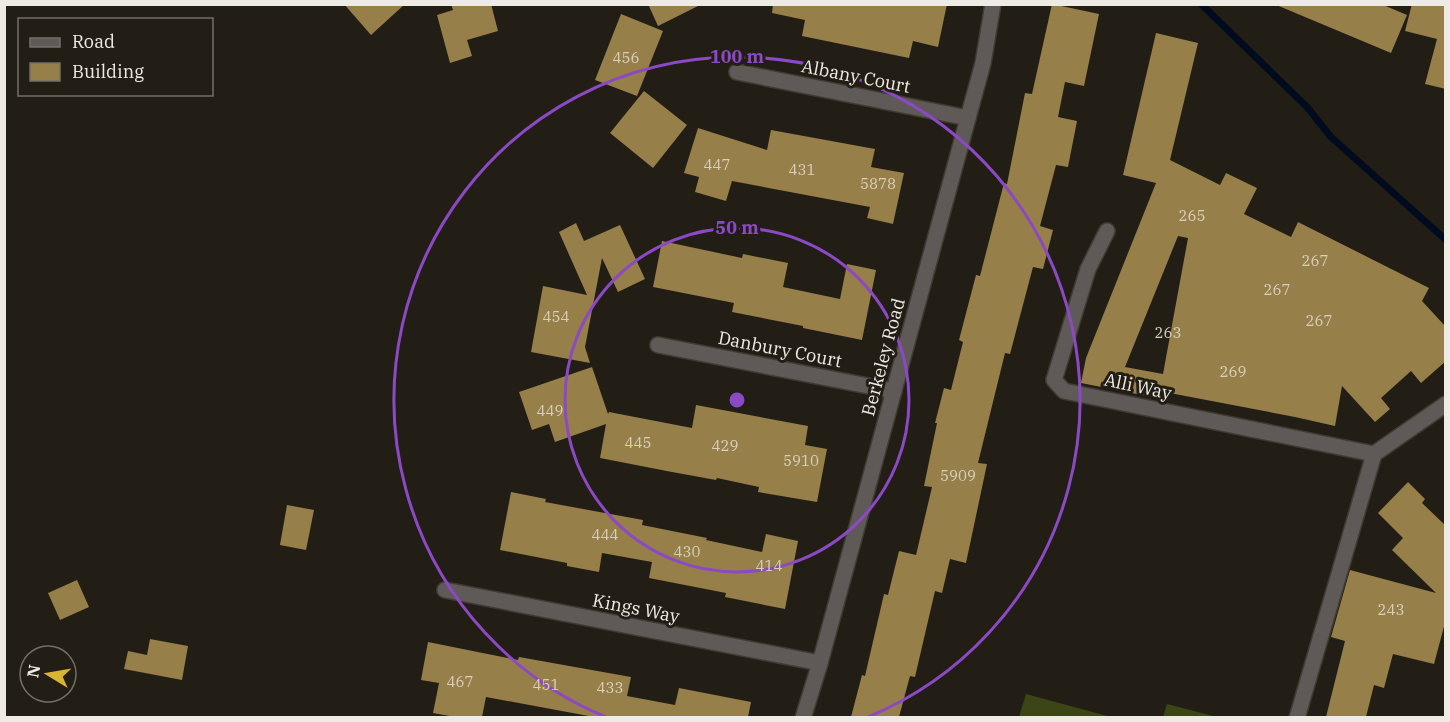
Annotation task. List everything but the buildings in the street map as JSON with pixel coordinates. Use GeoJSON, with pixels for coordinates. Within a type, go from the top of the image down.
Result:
{"type":"FeatureCollection","features":[{"type":"Feature","properties":{"kind":"street","name":"Berkeley Road"},"geometry":{"type":"LineString","coordinates":[[802,717],[820,663],[968,118],[982,63],[993,4]]}},
{"type":"Feature","properties":{"kind":"street","name":"Albany Court"},"geometry":{"type":"LineString","coordinates":[[737,72],[968,118]]}},
{"type":"Feature","properties":{"kind":"street","name":"Alli Way"},"geometry":{"type":"LineString","coordinates":[[1107,231],[1088,269],[1054,380],[1064,391],[1374,454]]}},
{"type":"Feature","properties":{"kind":"street","name":"Danbury Court"},"geometry":{"type":"LineString","coordinates":[[658,345],[894,391]]}},
{"type":"Feature","properties":{"kind":"street"},"geometry":{"type":"LineString","coordinates":[[1297,717],[1374,454],[1446,404]]}},
{"type":"Feature","properties":{"kind":"street","name":"Kings Way"},"geometry":{"type":"LineString","coordinates":[[445,590],[820,663]]}},
{"type":"Feature","properties":{"kind":"green space"},"geometry":{"type":"Polygon","coordinates":[[[1026,694],[1111,717],[1019,717],[1026,694]]]}},
{"type":"Feature","properties":{"kind":"green space"},"geometry":{"type":"Polygon","coordinates":[[[1167,704],[1217,717],[1163,717],[1167,704]]]}},
{"type":"Feature","properties":{"kind":"waterway"},"geometry":{"type":"LineString","coordinates":[[1201,4],[1307,107],[1331,137],[1446,240]]}}]}
